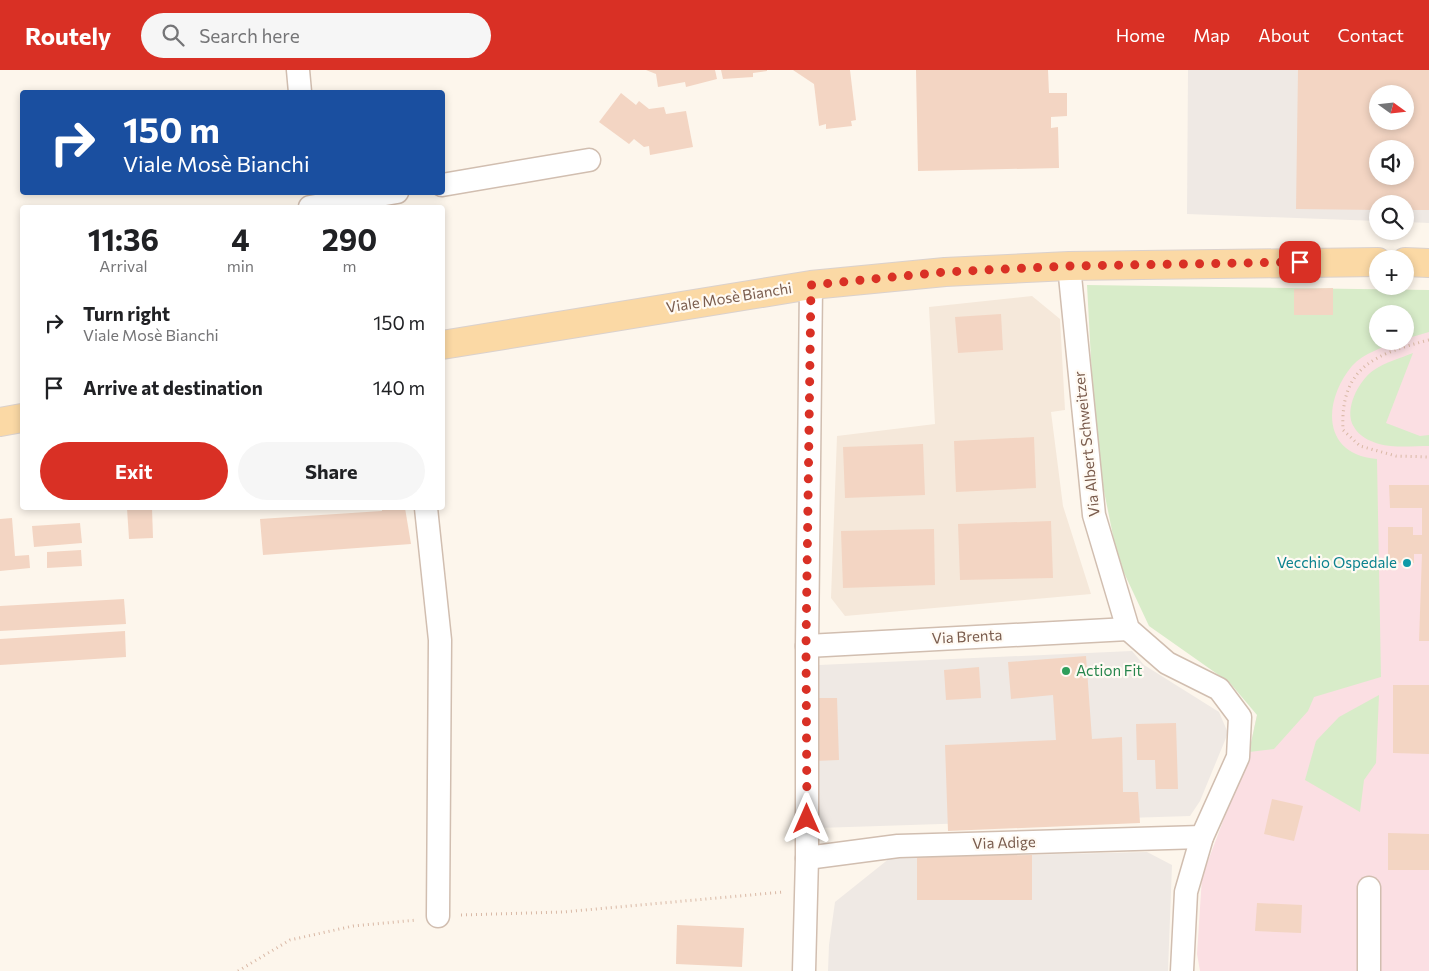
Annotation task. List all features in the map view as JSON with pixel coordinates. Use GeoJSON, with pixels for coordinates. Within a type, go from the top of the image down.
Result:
{"type":"FeatureCollection","features":[{"type":"Feature","properties":{"kind":"main road","name":"Viale Mosè Bianchi"},"geometry":{"type":"LineString","coordinates":[[445,344],[811,285],[945,272],[1069,266],[1369,262]]}},
{"type":"Feature","properties":{"kind":"main road"},"geometry":{"type":"LineString","coordinates":[[1414,262],[1429,263]]}},
{"type":"Feature","properties":{"kind":"main road"},"geometry":{"type":"LineString","coordinates":[[0,422],[20,418]]}},
{"type":"Feature","properties":{"kind":"street"},"geometry":{"type":"LineString","coordinates":[[298,70],[300,90]]}},
{"type":"Feature","properties":{"kind":"street"},"geometry":{"type":"LineString","coordinates":[[445,184],[589,160]]}},
{"type":"Feature","properties":{"kind":"street"},"geometry":{"type":"LineString","coordinates":[[322,205],[380,195]]}},
{"type":"Feature","properties":{"kind":"street","name":"Via Albert Schweitzer"},"geometry":{"type":"LineString","coordinates":[[1069,266],[1094,515],[1128,628]]}},
{"type":"Feature","properties":{"kind":"street"},"geometry":{"type":"LineString","coordinates":[[804,971],[807,858],[806,646],[811,285]]}},
{"type":"Feature","properties":{"kind":"street"},"geometry":{"type":"LineString","coordinates":[[426,510],[440,640],[438,916]]}},
{"type":"Feature","properties":{"kind":"street"},"geometry":{"type":"LineString","coordinates":[[1128,628],[1167,663],[1219,689],[1240,717],[1238,757],[1202,836],[1186,892],[1182,971]]}},
{"type":"Feature","properties":{"kind":"street","name":"Via Brenta"},"geometry":{"type":"LineString","coordinates":[[806,646],[1128,628]]}},
{"type":"Feature","properties":{"kind":"street","name":"Via Adige"},"geometry":{"type":"LineString","coordinates":[[807,858],[898,846],[1202,836]]}},
{"type":"Feature","properties":{"kind":"street"},"geometry":{"type":"LineString","coordinates":[[1369,888],[1369,971]]}},
{"type":"Feature","properties":{"kind":"path"},"geometry":{"type":"LineString","coordinates":[[1429,340],[1403,347],[1363,366],[1353,376],[1342,412],[1343,430],[1360,446],[1396,456],[1429,457]]}},
{"type":"Feature","properties":{"kind":"path"},"geometry":{"type":"LineString","coordinates":[[238,971],[290,940],[354,926],[420,920],[438,916],[563,912],[806,890]]}},
{"type":"Feature","properties":{"kind":"shaded area"},"geometry":{"type":"Polygon","coordinates":[[[1188,70],[1429,70],[1429,223],[1414,222],[1414,195],[1369,195],[1369,221],[1187,214],[1188,70]]]}},
{"type":"Feature","properties":{"kind":"shaded area"},"geometry":{"type":"Polygon","coordinates":[[[1429,290],[1429,971],[1200,971],[1197,954],[1202,877],[1249,752],[1257,715],[1294,315],[1402,295],[1414,295],[1414,293],[1429,290]]]}},
{"type":"Feature","properties":{"kind":"shaded area"},"geometry":{"type":"Polygon","coordinates":[[[1032,296],[1060,319],[1065,410],[1051,412],[1063,506],[1091,594],[845,616],[831,598],[837,436],[935,424],[929,307],[1032,296]]]}},
{"type":"Feature","properties":{"kind":"shaded area"},"geometry":{"type":"Polygon","coordinates":[[[1132,651],[1144,665],[1219,712],[1228,733],[1200,801],[1190,816],[818,828],[819,665],[1132,651]]]}},
{"type":"Feature","properties":{"kind":"shaded area"},"geometry":{"type":"Polygon","coordinates":[[[1147,852],[1172,865],[1168,971],[828,971],[829,945],[835,902],[890,858],[1147,852]]]}},
{"type":"Feature","properties":{"kind":"green space"},"geometry":{"type":"Polygon","coordinates":[[[1087,285],[1369,289],[1369,295],[1414,295],[1414,290],[1429,290],[1429,332],[1414,336],[1414,305],[1369,305],[1369,350],[1377,350],[1352,366],[1342,380],[1332,409],[1333,424],[1337,437],[1345,447],[1359,455],[1377,459],[1381,677],[1314,697],[1308,711],[1274,749],[1249,752],[1257,715],[1230,683],[1149,626],[1118,560],[1096,452],[1087,285]]]}},
{"type":"Feature","properties":{"kind":"green space"},"geometry":{"type":"Polygon","coordinates":[[[1413,353],[1386,423],[1420,436],[1429,435],[1429,446],[1391,446],[1368,440],[1361,436],[1351,420],[1350,412],[1358,388],[1368,375],[1378,367],[1413,353]]]}},
{"type":"Feature","properties":{"kind":"green space"},"geometry":{"type":"Polygon","coordinates":[[[1379,695],[1376,763],[1364,780],[1360,812],[1305,780],[1316,741],[1339,717],[1379,695]]]}},
{"type":"Feature","properties":{"kind":"building"},"geometry":{"type":"Polygon","coordinates":[[[646,70],[715,70],[717,79],[686,87],[685,82],[658,87],[656,74],[646,70]]]}},
{"type":"Feature","properties":{"kind":"building"},"geometry":{"type":"Polygon","coordinates":[[[721,70],[767,71],[753,73],[753,77],[723,79],[721,70]]]}},
{"type":"Feature","properties":{"kind":"building"},"geometry":{"type":"Polygon","coordinates":[[[793,70],[850,70],[856,120],[851,121],[852,126],[826,129],[826,124],[819,126],[814,84],[793,70]]]}},
{"type":"Feature","properties":{"kind":"building"},"geometry":{"type":"Polygon","coordinates":[[[916,70],[1048,70],[1049,93],[1067,93],[1067,116],[1051,117],[1051,128],[1058,127],[1059,168],[918,171],[916,70]]]}},
{"type":"Feature","properties":{"kind":"building"},"geometry":{"type":"Polygon","coordinates":[[[1298,70],[1429,70],[1429,210],[1414,210],[1414,195],[1369,195],[1369,210],[1296,209],[1298,70]]]}},
{"type":"Feature","properties":{"kind":"building"},"geometry":{"type":"Polygon","coordinates":[[[621,93],[636,105],[639,101],[649,109],[664,107],[666,114],[686,111],[693,147],[650,155],[649,146],[644,147],[634,139],[629,144],[599,122],[621,93]]]}},
{"type":"Feature","properties":{"kind":"building"},"geometry":{"type":"Polygon","coordinates":[[[1333,288],[1333,315],[1294,315],[1294,289],[1333,288]]]}},
{"type":"Feature","properties":{"kind":"building"},"geometry":{"type":"Polygon","coordinates":[[[1001,314],[1003,350],[958,353],[955,317],[1001,314]]]}},
{"type":"Feature","properties":{"kind":"building"},"geometry":{"type":"Polygon","coordinates":[[[1034,437],[1036,488],[956,492],[954,441],[1034,437]]]}},
{"type":"Feature","properties":{"kind":"building"},"geometry":{"type":"Polygon","coordinates":[[[923,444],[925,495],[845,498],[843,447],[923,444]]]}},
{"type":"Feature","properties":{"kind":"building","name":"Vecchio Ospedale"},"geometry":{"type":"Polygon","coordinates":[[[1389,485],[1429,485],[1429,641],[1419,641],[1422,554],[1414,554],[1414,563],[1388,563],[1388,527],[1413,527],[1413,535],[1422,535],[1422,508],[1390,508],[1389,485]]]}},
{"type":"Feature","properties":{"kind":"building"},"geometry":{"type":"Polygon","coordinates":[[[127,510],[152,510],[153,538],[129,539],[127,510]]]}},
{"type":"Feature","properties":{"kind":"building"},"geometry":{"type":"Polygon","coordinates":[[[405,510],[411,544],[263,555],[260,519],[405,510]]]}},
{"type":"Feature","properties":{"kind":"building"},"geometry":{"type":"Polygon","coordinates":[[[12,518],[15,556],[29,555],[30,568],[0,571],[0,519],[12,518]]]}},
{"type":"Feature","properties":{"kind":"building"},"geometry":{"type":"Polygon","coordinates":[[[1051,521],[1053,578],[960,580],[958,524],[1051,521]]]}},
{"type":"Feature","properties":{"kind":"building"},"geometry":{"type":"Polygon","coordinates":[[[80,523],[82,543],[34,547],[32,526],[80,523]]]}},
{"type":"Feature","properties":{"kind":"building"},"geometry":{"type":"Polygon","coordinates":[[[934,529],[935,585],[843,588],[841,531],[934,529]]]}},
{"type":"Feature","properties":{"kind":"building"},"geometry":{"type":"Polygon","coordinates":[[[81,550],[82,566],[47,568],[47,552],[81,550]]]}},
{"type":"Feature","properties":{"kind":"building"},"geometry":{"type":"Polygon","coordinates":[[[124,599],[126,624],[0,631],[0,606],[124,599]]]}},
{"type":"Feature","properties":{"kind":"building"},"geometry":{"type":"Polygon","coordinates":[[[125,631],[126,657],[0,665],[0,639],[125,631]]]}},
{"type":"Feature","properties":{"kind":"building"},"geometry":{"type":"Polygon","coordinates":[[[1086,656],[1092,739],[1122,737],[1123,792],[1138,792],[1140,823],[948,831],[945,745],[1056,740],[1053,695],[1011,699],[1008,662],[1086,656]]]}},
{"type":"Feature","properties":{"kind":"building"},"geometry":{"type":"Polygon","coordinates":[[[979,667],[981,698],[946,700],[944,670],[979,667]]]}},
{"type":"Feature","properties":{"kind":"building"},"geometry":{"type":"Polygon","coordinates":[[[1393,685],[1429,685],[1429,754],[1393,753],[1393,685]]]}},
{"type":"Feature","properties":{"kind":"building"},"geometry":{"type":"Polygon","coordinates":[[[813,698],[837,698],[839,760],[815,761],[813,698]]]}},
{"type":"Feature","properties":{"kind":"building"},"geometry":{"type":"Polygon","coordinates":[[[1176,723],[1178,789],[1156,789],[1155,760],[1137,760],[1136,724],[1176,723]]]}},
{"type":"Feature","properties":{"kind":"building"},"geometry":{"type":"Polygon","coordinates":[[[1272,799],[1303,806],[1294,841],[1264,834],[1272,799]]]}},
{"type":"Feature","properties":{"kind":"building"},"geometry":{"type":"Polygon","coordinates":[[[1388,833],[1429,834],[1429,870],[1388,870],[1388,833]]]}},
{"type":"Feature","properties":{"kind":"building"},"geometry":{"type":"Polygon","coordinates":[[[1032,855],[1032,900],[917,900],[917,856],[1032,855]]]}},
{"type":"Feature","properties":{"kind":"building"},"geometry":{"type":"Polygon","coordinates":[[[1257,903],[1302,905],[1301,933],[1255,931],[1257,903]]]}},
{"type":"Feature","properties":{"kind":"building"},"geometry":{"type":"Polygon","coordinates":[[[677,925],[744,928],[742,967],[676,964],[677,925]]]}},
{"type":"Feature","properties":{"kind":"place","name":"Vecchio Ospedale"},"geometry":{"type":"Point","coordinates":[1407,563]}},
{"type":"Feature","properties":{"kind":"place","name":"Action Fit"},"geometry":{"type":"Point","coordinates":[1066,671]}},
{"type":"Feature","properties":{"kind":"route"},"geometry":{"type":"LineString","coordinates":[[807,819],[806,646],[811,285],[945,272],[1069,266],[1300,262]]}}]}
